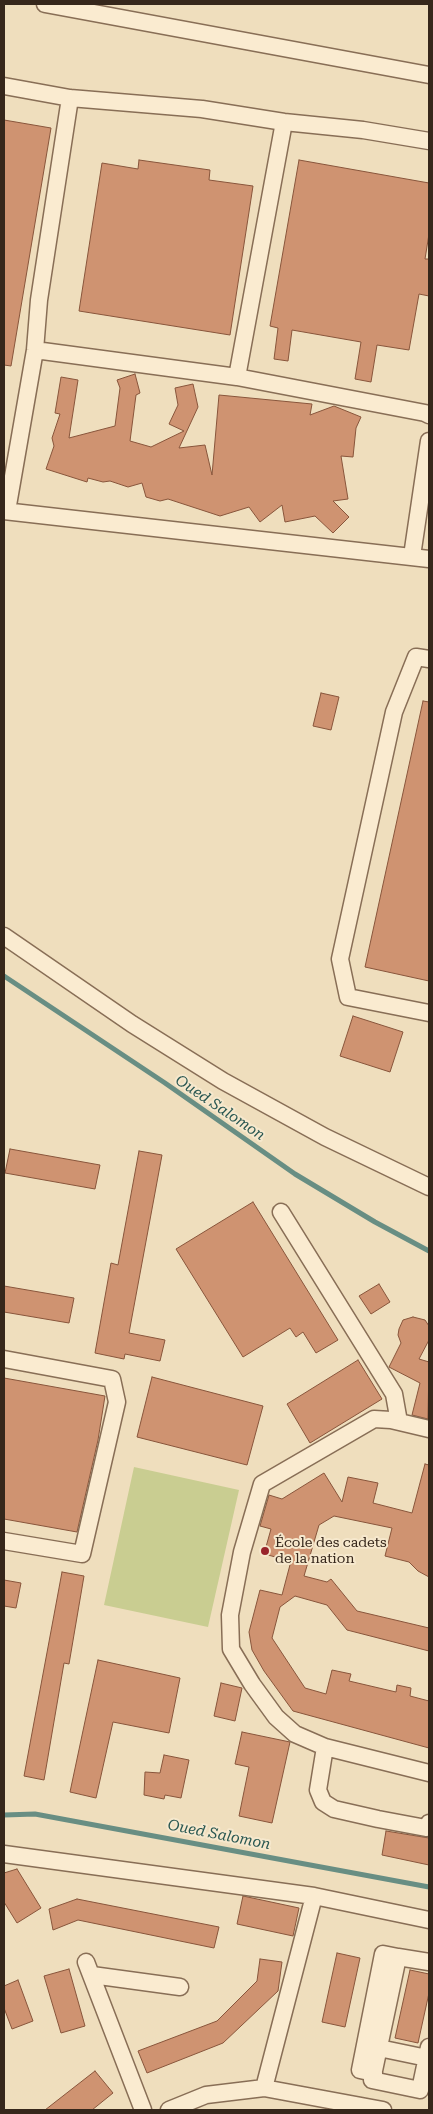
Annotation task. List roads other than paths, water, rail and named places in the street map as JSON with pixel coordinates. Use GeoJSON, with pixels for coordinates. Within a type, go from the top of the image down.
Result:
{"type":"FeatureCollection","features":[{"type":"Feature","properties":{"kind":"street"},"geometry":{"type":"LineString","coordinates":[[45,4],[429,75]]}},
{"type":"Feature","properties":{"kind":"street"},"geometry":{"type":"LineString","coordinates":[[4,86],[70,98],[202,109],[284,122],[363,130],[429,141]]}},
{"type":"Feature","properties":{"kind":"street"},"geometry":{"type":"LineString","coordinates":[[70,98],[39,300],[35,350],[5,511],[429,559]]}},
{"type":"Feature","properties":{"kind":"street"},"geometry":{"type":"LineString","coordinates":[[237,377],[284,122]]}},
{"type":"Feature","properties":{"kind":"street"},"geometry":{"type":"LineString","coordinates":[[35,350],[237,377],[429,415]]}},
{"type":"Feature","properties":{"kind":"street"},"geometry":{"type":"LineString","coordinates":[[412,556],[429,441]]}},
{"type":"Feature","properties":{"kind":"street"},"geometry":{"type":"LineString","coordinates":[[429,659],[416,656],[394,712],[340,959],[348,997],[429,1014]]}},
{"type":"Feature","properties":{"kind":"street"},"geometry":{"type":"LineString","coordinates":[[4,936],[132,1024],[223,1081],[325,1137],[429,1187]]}},
{"type":"Feature","properties":{"kind":"street"},"geometry":{"type":"LineString","coordinates":[[281,1212],[394,1394],[399,1422]]}},
{"type":"Feature","properties":{"kind":"street"},"geometry":{"type":"LineString","coordinates":[[4,1359],[112,1379],[116,1402],[82,1554],[4,1541]]}},
{"type":"Feature","properties":{"kind":"street"},"geometry":{"type":"LineString","coordinates":[[429,1429],[399,1422],[374,1419],[262,1484],[242,1552],[230,1615],[231,1649],[252,1684],[276,1717],[294,1734],[326,1747],[429,1773]]}},
{"type":"Feature","properties":{"kind":"street"},"geometry":{"type":"LineString","coordinates":[[326,1747],[318,1790],[323,1802],[334,1809],[378,1819],[426,1828],[429,1823]]}},
{"type":"Feature","properties":{"kind":"street"},"geometry":{"type":"LineString","coordinates":[[4,1854],[314,1896],[429,1920]]}},
{"type":"Feature","properties":{"kind":"street"},"geometry":{"type":"LineString","coordinates":[[264,2088],[314,1896]]}},
{"type":"Feature","properties":{"kind":"street"},"geometry":{"type":"LineString","coordinates":[[374,2073],[360,2070],[383,1954],[429,1962]]}},
{"type":"Feature","properties":{"kind":"street"},"geometry":{"type":"LineString","coordinates":[[379,2048],[428,2053],[425,2091],[372,2080],[398,1957]]}},
{"type":"Feature","properties":{"kind":"street"},"geometry":{"type":"LineString","coordinates":[[143,2110],[89,1969],[180,1987]]}},
{"type":"Feature","properties":{"kind":"street"},"geometry":{"type":"LineString","coordinates":[[169,2110],[206,2095],[264,2088],[383,2110]]}},
{"type":"Feature","properties":{"kind":"waterway","name":"Oued Salomon"},"geometry":{"type":"LineString","coordinates":[[4,976],[165,1083],[295,1174],[375,1222],[429,1251]]}},
{"type":"Feature","properties":{"kind":"waterway","name":"Oued Salomon"},"geometry":{"type":"LineString","coordinates":[[4,1815],[35,1814],[429,1887]]}},
{"type":"Feature","properties":{"kind":"place","name":"École des cadets de la nation"},"geometry":{"type":"Point","coordinates":[265,1551]}}]}
